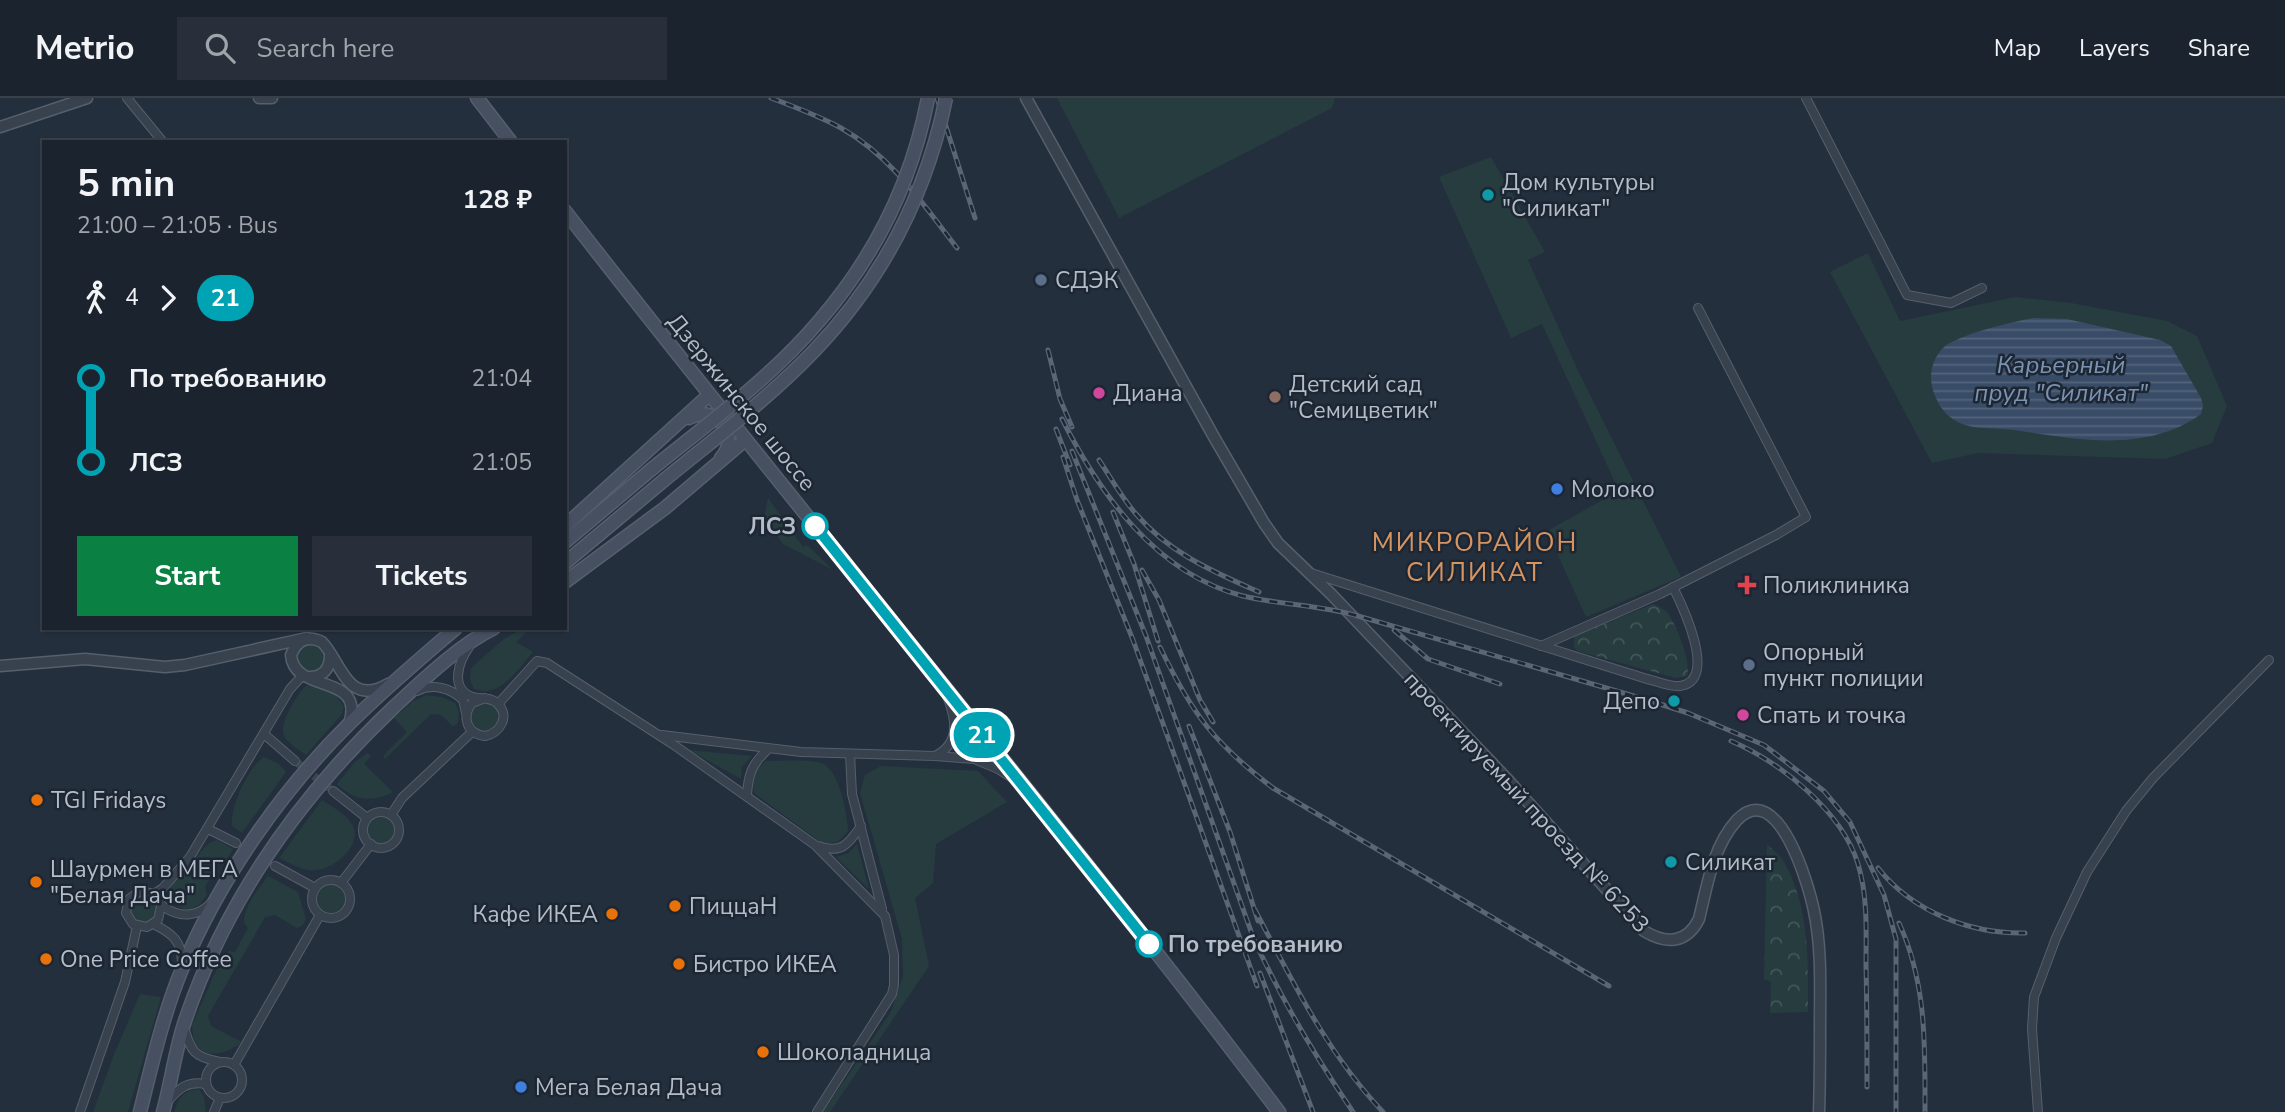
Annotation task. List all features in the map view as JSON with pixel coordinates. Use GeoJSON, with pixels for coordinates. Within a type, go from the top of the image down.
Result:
{"type":"FeatureCollection","features":[{"type":"Feature","properties":{"kind":"main road"},"geometry":{"type":"LineString","coordinates":[[477,98],[509,140]]}},
{"type":"Feature","properties":{"kind":"main road"},"geometry":{"type":"LineString","coordinates":[[567,540],[784,358],[820,320],[880,234],[897,202],[914,156],[928,98]]}},
{"type":"Feature","properties":{"kind":"main road"},"geometry":{"type":"LineString","coordinates":[[567,561],[795,370],[833,330],[895,242],[912,209],[930,161],[946,98]]}},
{"type":"Feature","properties":{"kind":"main road","name":"Дзержинское шоссе"},"geometry":{"type":"LineString","coordinates":[[567,214],[709,395],[1027,790],[1279,1112]]}},
{"type":"Feature","properties":{"kind":"main road"},"geometry":{"type":"LineString","coordinates":[[567,524],[709,395]]}},
{"type":"Feature","properties":{"kind":"main road"},"geometry":{"type":"LineString","coordinates":[[674,427],[693,415],[703,413],[712,415],[725,425],[729,437],[727,449],[706,472]]}},
{"type":"Feature","properties":{"kind":"main road"},"geometry":{"type":"LineString","coordinates":[[567,581],[646,522],[745,440]]}},
{"type":"Feature","properties":{"kind":"main road"},"geometry":{"type":"LineString","coordinates":[[140,1112],[167,1010],[182,969],[220,894],[260,830],[322,751],[454,630]]}},
{"type":"Feature","properties":{"kind":"main road"},"geometry":{"type":"LineString","coordinates":[[164,1108],[184,1025],[213,947],[244,888],[276,840],[335,765],[405,697],[485,632]]}},
{"type":"Feature","properties":{"kind":"street"},"geometry":{"type":"LineString","coordinates":[[0,127],[87,98]]}},
{"type":"Feature","properties":{"kind":"street"},"geometry":{"type":"LineString","coordinates":[[127,98],[161,140]]}},
{"type":"Feature","properties":{"kind":"street"},"geometry":{"type":"LineString","coordinates":[[259,98],[272,98]]}},
{"type":"Feature","properties":{"kind":"street","name":"проектируемый проезд № 6253"},"geometry":{"type":"LineString","coordinates":[[1026,98],[1264,523],[1278,543],[1311,573],[1509,781],[1632,918],[1655,938],[1674,941],[1685,937],[1695,928],[1717,853],[1730,828],[1740,817],[1751,812],[1761,811],[1779,823],[1794,849],[1807,887],[1814,909],[1821,955],[1819,1112]]}},
{"type":"Feature","properties":{"kind":"street"},"geometry":{"type":"LineString","coordinates":[[1806,98],[1908,295],[1951,303],[1982,288]]}},
{"type":"Feature","properties":{"kind":"street"},"geometry":{"type":"LineString","coordinates":[[1541,646],[1673,587],[1806,517],[1698,308]]}},
{"type":"Feature","properties":{"kind":"street"},"geometry":{"type":"LineString","coordinates":[[1311,573],[1647,679],[1683,686],[1694,676],[1696,640],[1673,587]]}},
{"type":"Feature","properties":{"kind":"street"},"geometry":{"type":"LineString","coordinates":[[405,697],[428,687],[444,688],[463,700],[468,727],[472,732],[485,736],[498,731],[503,720],[498,704],[485,698],[475,698],[466,693],[459,683],[461,659],[485,632]]}},
{"type":"Feature","properties":{"kind":"street"},"geometry":{"type":"LineString","coordinates":[[0,666],[85,659],[165,667],[307,638],[322,642],[349,683],[357,688],[374,689],[401,676]]}},
{"type":"Feature","properties":{"kind":"street"},"geometry":{"type":"LineString","coordinates":[[292,663],[294,648],[307,638]]}},
{"type":"Feature","properties":{"kind":"street"},"geometry":{"type":"LineString","coordinates":[[263,648],[279,652],[304,676],[332,687],[348,697],[352,709],[349,724]]}},
{"type":"Feature","properties":{"kind":"street"},"geometry":{"type":"LineString","coordinates":[[154,894],[161,906],[161,913],[153,924],[147,927],[137,926],[128,919],[126,913],[129,899],[140,891],[154,894],[183,866],[208,829],[290,689],[304,676],[322,674],[327,669],[330,654]]}},
{"type":"Feature","properties":{"kind":"street"},"geometry":{"type":"LineString","coordinates":[[498,704],[537,661],[542,660],[658,734],[815,845],[882,912]]}},
{"type":"Feature","properties":{"kind":"street"},"geometry":{"type":"LineString","coordinates":[[2038,1112],[2032,1029],[2034,997],[2056,938],[2087,872],[2126,811],[2153,778],[2269,660]]}},
{"type":"Feature","properties":{"kind":"street"},"geometry":{"type":"LineString","coordinates":[[935,756],[950,745],[955,730],[945,689]]}},
{"type":"Feature","properties":{"kind":"street"},"geometry":{"type":"LineString","coordinates":[[466,715],[472,703],[485,698]]}},
{"type":"Feature","properties":{"kind":"street"},"geometry":{"type":"LineString","coordinates":[[391,815],[402,798],[472,732]]}},
{"type":"Feature","properties":{"kind":"street"},"geometry":{"type":"LineString","coordinates":[[264,734],[295,761]]}},
{"type":"Feature","properties":{"kind":"street"},"geometry":{"type":"LineString","coordinates":[[658,734],[768,749],[974,759],[998,769],[1027,790]]}},
{"type":"Feature","properties":{"kind":"street"},"geometry":{"type":"LineString","coordinates":[[747,796],[751,769],[768,749]]}},
{"type":"Feature","properties":{"kind":"street"},"geometry":{"type":"LineString","coordinates":[[817,1112],[892,994],[894,985],[894,956],[852,794],[850,754]]}},
{"type":"Feature","properties":{"kind":"street"},"geometry":{"type":"LineString","coordinates":[[333,791],[367,818]]}},
{"type":"Feature","properties":{"kind":"street"},"geometry":{"type":"LineString","coordinates":[[379,812],[391,815],[399,825],[394,843],[383,848],[371,844],[363,832],[367,818],[379,812]]}},
{"type":"Feature","properties":{"kind":"street"},"geometry":{"type":"LineString","coordinates":[[815,845],[828,849],[841,848],[848,844],[861,826]]}},
{"type":"Feature","properties":{"kind":"street"},"geometry":{"type":"LineString","coordinates":[[208,829],[236,843]]}},
{"type":"Feature","properties":{"kind":"street"},"geometry":{"type":"LineString","coordinates":[[341,883],[371,844]]}},
{"type":"Feature","properties":{"kind":"street"},"geometry":{"type":"LineString","coordinates":[[275,866],[315,888]]}},
{"type":"Feature","properties":{"kind":"street"},"geometry":{"type":"LineString","coordinates":[[327,881],[341,883],[349,896],[346,910],[334,918],[320,915],[312,902],[315,888],[327,881]]}},
{"type":"Feature","properties":{"kind":"street"},"geometry":{"type":"LineString","coordinates":[[161,906],[180,915],[190,916],[204,911],[220,894]]}},
{"type":"Feature","properties":{"kind":"street"},"geometry":{"type":"LineString","coordinates":[[234,1065],[320,915]]}},
{"type":"Feature","properties":{"kind":"street"},"geometry":{"type":"LineString","coordinates":[[153,924],[176,937],[182,951],[182,969]]}},
{"type":"Feature","properties":{"kind":"street"},"geometry":{"type":"LineString","coordinates":[[80,1112],[125,982],[137,926]]}},
{"type":"Feature","properties":{"kind":"street"},"geometry":{"type":"LineString","coordinates":[[184,1025],[192,1050],[198,1056],[234,1065],[242,1076],[240,1088],[235,1094],[220,1098]]}},
{"type":"Feature","properties":{"kind":"street"},"geometry":{"type":"LineString","coordinates":[[220,1062],[209,1070],[206,1084],[209,1090],[220,1098]]}},
{"type":"Feature","properties":{"kind":"street"},"geometry":{"type":"LineString","coordinates":[[164,1108],[185,1085],[195,1082],[206,1084]]}},
{"type":"Feature","properties":{"kind":"street"},"geometry":{"type":"LineString","coordinates":[[214,1112],[220,1098]]}},
{"type":"Feature","properties":{"kind":"green space"},"geometry":{"type":"Polygon","coordinates":[[[1057,98],[1335,98],[1332,108],[1119,218],[1057,98]]]}},
{"type":"Feature","properties":{"kind":"green space"},"geometry":{"type":"Polygon","coordinates":[[[1491,157],[1545,252],[1528,260],[1582,379],[1681,577],[1586,617],[1547,531],[1619,491],[1542,324],[1511,338],[1439,177],[1491,157]]]}},
{"type":"Feature","properties":{"kind":"green space"},"geometry":{"type":"Polygon","coordinates":[[[1868,253],[1900,321],[2015,297],[2071,303],[2167,321],[2197,336],[2227,406],[2212,443],[2165,459],[1978,453],[1932,463],[1830,272],[1868,253]]]}},
{"type":"Feature","properties":{"kind":"green space"},"geometry":{"type":"Polygon","coordinates":[[[768,498],[803,547],[807,545],[833,570],[783,544],[764,518],[768,498]]]}},
{"type":"Feature","properties":{"kind":"green space"},"geometry":{"type":"Polygon","coordinates":[[[1653,604],[1667,612],[1675,625],[1685,653],[1687,676],[1676,678],[1577,651],[1574,647],[1574,636],[1653,604]]]}},
{"type":"Feature","properties":{"kind":"green space"},"geometry":{"type":"Polygon","coordinates":[[[520,630],[529,630],[516,642],[533,652],[508,681],[492,690],[474,689],[470,680],[471,668],[504,639],[520,630]]]}},
{"type":"Feature","properties":{"kind":"green space"},"geometry":{"type":"Polygon","coordinates":[[[311,643],[317,644],[325,652],[325,664],[317,672],[311,673],[305,672],[297,664],[296,658],[297,652],[305,644],[311,643]]]}},
{"type":"Feature","properties":{"kind":"green space"},"geometry":{"type":"Polygon","coordinates":[[[308,684],[335,695],[344,706],[342,714],[306,755],[286,739],[283,727],[291,706],[308,684]]]}},
{"type":"Feature","properties":{"kind":"green space"},"geometry":{"type":"Polygon","coordinates":[[[426,695],[442,697],[455,703],[459,712],[458,723],[453,726],[441,715],[431,714],[385,759],[383,756],[407,732],[394,718],[412,702],[426,695]]]}},
{"type":"Feature","properties":{"kind":"green space"},"geometry":{"type":"Polygon","coordinates":[[[484,703],[494,707],[498,717],[494,727],[484,731],[474,727],[470,717],[474,707],[484,703]]]}},
{"type":"Feature","properties":{"kind":"green space"},"geometry":{"type":"Polygon","coordinates":[[[689,750],[752,756],[742,767],[741,779],[689,750]]]}},
{"type":"Feature","properties":{"kind":"green space"},"geometry":{"type":"Polygon","coordinates":[[[367,753],[371,756],[364,764],[393,792],[371,799],[357,797],[337,784],[354,763],[367,753]]]}},
{"type":"Feature","properties":{"kind":"green space"},"geometry":{"type":"Polygon","coordinates":[[[264,757],[279,764],[286,772],[242,833],[232,826],[237,798],[246,778],[264,757]]]}},
{"type":"Feature","properties":{"kind":"green space"},"geometry":{"type":"Polygon","coordinates":[[[766,761],[809,761],[828,767],[838,783],[846,814],[848,831],[838,842],[823,844],[754,793],[755,775],[766,761]]]}},
{"type":"Feature","properties":{"kind":"green space"},"geometry":{"type":"Polygon","coordinates":[[[881,766],[978,771],[1007,802],[936,844],[933,883],[915,898],[929,966],[830,1112],[823,1112],[891,1012],[903,976],[902,939],[860,793],[865,775],[881,766]]]}},
{"type":"Feature","properties":{"kind":"green space"},"geometry":{"type":"Polygon","coordinates":[[[322,800],[343,814],[354,828],[355,837],[347,852],[332,865],[316,870],[301,868],[279,858],[322,800]]]}},
{"type":"Feature","properties":{"kind":"green space"},"geometry":{"type":"Polygon","coordinates":[[[381,817],[390,821],[394,830],[390,839],[381,843],[372,839],[368,830],[372,821],[381,817]]]}},
{"type":"Feature","properties":{"kind":"green space"},"geometry":{"type":"Polygon","coordinates":[[[217,840],[233,849],[227,859],[218,864],[205,887],[207,895],[192,909],[184,909],[171,902],[171,885],[205,846],[217,840]]]}},
{"type":"Feature","properties":{"kind":"green space"},"geometry":{"type":"Polygon","coordinates":[[[857,844],[869,889],[836,857],[848,853],[857,844]]]}},
{"type":"Feature","properties":{"kind":"green space"},"geometry":{"type":"Polygon","coordinates":[[[1767,844],[1783,861],[1799,899],[1806,936],[1808,1012],[1770,1013],[1771,981],[1764,980],[1767,844]]]}},
{"type":"Feature","properties":{"kind":"green space"},"geometry":{"type":"Polygon","coordinates":[[[268,876],[298,892],[306,919],[303,925],[297,928],[275,915],[265,917],[208,1016],[211,1026],[242,1042],[223,1052],[204,1052],[194,1043],[192,1025],[222,957],[229,951],[235,952],[248,928],[244,923],[246,910],[268,876]]]}},
{"type":"Feature","properties":{"kind":"green space"},"geometry":{"type":"Polygon","coordinates":[[[331,885],[341,889],[345,899],[341,909],[331,913],[321,909],[317,899],[321,889],[331,885]]]}},
{"type":"Feature","properties":{"kind":"green space"},"geometry":{"type":"Polygon","coordinates":[[[144,895],[154,899],[158,909],[154,919],[144,923],[134,919],[130,909],[134,899],[144,895]]]}},
{"type":"Feature","properties":{"kind":"green space"},"geometry":{"type":"Polygon","coordinates":[[[140,994],[161,997],[128,1112],[93,1112],[115,1052],[140,994]]]}},
{"type":"Feature","properties":{"kind":"green space"},"geometry":{"type":"Polygon","coordinates":[[[199,1089],[204,1097],[206,1112],[174,1112],[182,1096],[199,1089]]]}},
{"type":"Feature","properties":{"kind":"water","name":"Карьерный пруд \"Силикат\""},"geometry":{"type":"Polygon","coordinates":[[[2034,318],[2067,319],[2160,340],[2171,346],[2201,398],[2201,414],[2180,427],[2157,435],[2110,440],[1977,427],[1963,424],[1947,415],[1938,402],[1931,382],[1934,361],[1943,348],[1972,334],[2034,318]]]}},
{"type":"Feature","properties":{"kind":"tunnel"},"geometry":{"type":"LineString","coordinates":[[295,761],[333,791]]}},
{"type":"Feature","properties":{"kind":"railway"},"geometry":{"type":"LineString","coordinates":[[771,98],[833,124],[859,139],[905,182],[957,248]]}},
{"type":"Feature","properties":{"kind":"railway"},"geometry":{"type":"LineString","coordinates":[[937,98],[975,218]]}},
{"type":"Feature","properties":{"kind":"railway"},"geometry":{"type":"LineString","coordinates":[[1048,350],[1060,399],[1072,427]]}},
{"type":"Feature","properties":{"kind":"railway"},"geometry":{"type":"LineString","coordinates":[[1062,419],[1094,475],[1134,527],[1183,570],[1212,585],[1257,599],[1358,616],[1688,713],[1764,745],[1824,791],[1850,822],[1884,895],[1896,939],[1896,1112]]}},
{"type":"Feature","properties":{"kind":"railway"},"geometry":{"type":"LineString","coordinates":[[1056,429],[1070,465]]}},
{"type":"Feature","properties":{"kind":"railway"},"geometry":{"type":"LineString","coordinates":[[1072,451],[1146,636],[1253,937],[1299,1027],[1353,1112]]}},
{"type":"Feature","properties":{"kind":"railway"},"geometry":{"type":"LineString","coordinates":[[1063,457],[1077,500],[1133,640],[1257,986]]}},
{"type":"Feature","properties":{"kind":"railway"},"geometry":{"type":"LineString","coordinates":[[1099,460],[1131,508],[1163,540],[1209,569],[1259,592]]}},
{"type":"Feature","properties":{"kind":"railway"},"geometry":{"type":"LineString","coordinates":[[1113,512],[1134,564],[1158,641]]}},
{"type":"Feature","properties":{"kind":"railway"},"geometry":{"type":"LineString","coordinates":[[1142,570],[1159,600],[1200,700],[1213,722]]}},
{"type":"Feature","properties":{"kind":"railway"},"geometry":{"type":"LineString","coordinates":[[1394,630],[1428,659],[1500,684]]}},
{"type":"Feature","properties":{"kind":"railway"},"geometry":{"type":"LineString","coordinates":[[1160,647],[1183,691],[1206,726],[1235,756],[1273,788],[1609,986]]}},
{"type":"Feature","properties":{"kind":"railway"},"geometry":{"type":"LineString","coordinates":[[1189,726],[1230,832],[1258,921]]}},
{"type":"Feature","properties":{"kind":"railway"},"geometry":{"type":"LineString","coordinates":[[1731,741],[1769,762],[1807,790],[1838,825],[1858,864],[1866,914],[1867,1087]]}},
{"type":"Feature","properties":{"kind":"railway"},"geometry":{"type":"LineString","coordinates":[[1878,868],[1908,897],[1944,917],[1984,929],[2025,933]]}},
{"type":"Feature","properties":{"kind":"railway"},"geometry":{"type":"LineString","coordinates":[[1255,910],[1297,990],[1328,1041],[1383,1112]]}},
{"type":"Feature","properties":{"kind":"railway"},"geometry":{"type":"LineString","coordinates":[[1899,923],[1920,992],[1925,1112]]}},
{"type":"Feature","properties":{"kind":"railway"},"geometry":{"type":"LineString","coordinates":[[1260,973],[1313,1112]]}},
{"type":"Feature","properties":{"kind":"bus line","name":"21"},"geometry":{"type":"LineString","coordinates":[[815,526],[1149,944]]}},
{"type":"Feature","properties":{"kind":"place","name":"Дом культуры \"Силикат\""},"geometry":{"type":"Point","coordinates":[1488,195]}},
{"type":"Feature","properties":{"kind":"place","name":"СДЭК"},"geometry":{"type":"Point","coordinates":[1041,280]}},
{"type":"Feature","properties":{"kind":"place","name":"Диана"},"geometry":{"type":"Point","coordinates":[1099,393]}},
{"type":"Feature","properties":{"kind":"place","name":"Детский сад \"Семицветик\""},"geometry":{"type":"Point","coordinates":[1275,397]}},
{"type":"Feature","properties":{"kind":"place","name":"Молоко"},"geometry":{"type":"Point","coordinates":[1557,489]}},
{"type":"Feature","properties":{"kind":"place","name":"ЛСЗ"},"geometry":{"type":"Point","coordinates":[815,526]}},
{"type":"Feature","properties":{"kind":"place","name":"Поликлиника"},"geometry":{"type":"Point","coordinates":[1747,585]}},
{"type":"Feature","properties":{"kind":"place","name":"Опорный пункт полиции"},"geometry":{"type":"Point","coordinates":[1749,665]}},
{"type":"Feature","properties":{"kind":"place","name":"Депо"},"geometry":{"type":"Point","coordinates":[1674,701]}},
{"type":"Feature","properties":{"kind":"place","name":"Спать и точка"},"geometry":{"type":"Point","coordinates":[1743,715]}},
{"type":"Feature","properties":{"kind":"place","name":"TGI Fridays"},"geometry":{"type":"Point","coordinates":[37,800]}},
{"type":"Feature","properties":{"kind":"place","name":"Силикат"},"geometry":{"type":"Point","coordinates":[1671,862]}},
{"type":"Feature","properties":{"kind":"place","name":"Шаурмен в МЕГА \"Белая Дача\""},"geometry":{"type":"Point","coordinates":[36,882]}},
{"type":"Feature","properties":{"kind":"place","name":"ПиццаН"},"geometry":{"type":"Point","coordinates":[675,906]}},
{"type":"Feature","properties":{"kind":"place","name":"Кафе ИКЕА"},"geometry":{"type":"Point","coordinates":[612,914]}},
{"type":"Feature","properties":{"kind":"place","name":"По требованию"},"geometry":{"type":"Point","coordinates":[1149,944]}},
{"type":"Feature","properties":{"kind":"place","name":"One Price Coffee"},"geometry":{"type":"Point","coordinates":[46,959]}},
{"type":"Feature","properties":{"kind":"place","name":"Бистро ИКЕА"},"geometry":{"type":"Point","coordinates":[679,964]}},
{"type":"Feature","properties":{"kind":"place","name":"Шоколадница"},"geometry":{"type":"Point","coordinates":[763,1052]}},
{"type":"Feature","properties":{"kind":"place","name":"Мега Белая Дача"},"geometry":{"type":"Point","coordinates":[521,1087]}},
{"type":"Feature","properties":{"kind":"district","name":"МИКРОРАЙОН СИЛИКАТ"},"geometry":{"type":"Point","coordinates":[1475,557]}}]}
